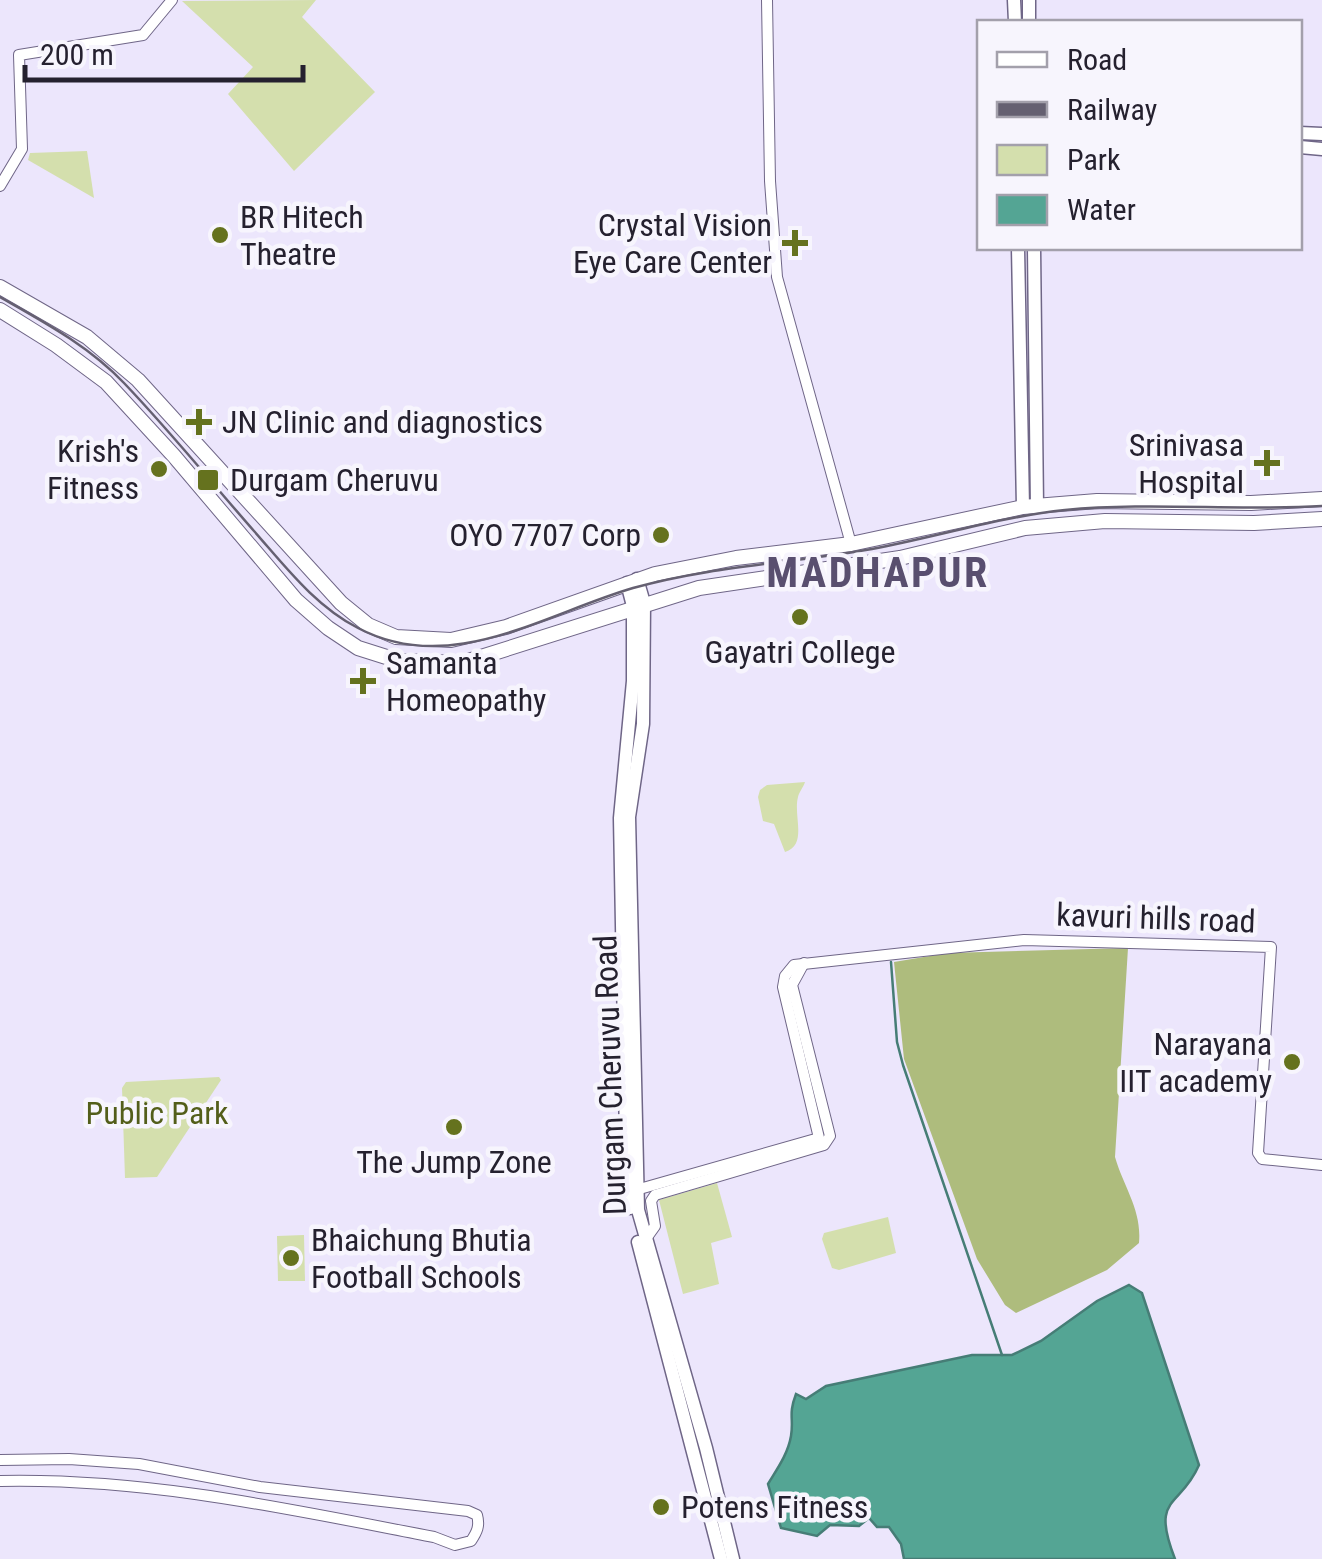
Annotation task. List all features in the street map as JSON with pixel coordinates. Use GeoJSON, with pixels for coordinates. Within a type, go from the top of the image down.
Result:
{"type":"FeatureCollection","features":[{"type":"Feature","properties":{"kind":"main road"},"geometry":{"type":"LineString","coordinates":[[1018,250],[1030,507]]}},
{"type":"Feature","properties":{"kind":"main road"},"geometry":{"type":"LineString","coordinates":[[1030,507],[1034,250]]}},
{"type":"Feature","properties":{"kind":"main road"},"geometry":{"type":"LineString","coordinates":[[0,287],[88,337],[138,380],[326,587],[368,625],[403,639],[466,638],[632,581],[736,558],[851,544],[1030,507],[1097,501],[1252,503],[1322,499]]}},
{"type":"Feature","properties":{"kind":"main road"},"geometry":{"type":"LineString","coordinates":[[0,310],[106,382],[296,600],[358,648],[399,661],[462,662],[699,588],[900,558],[1025,528],[1105,520],[1322,519]]}},
{"type":"Feature","properties":{"kind":"main road","name":"Durgam Cheruvu Road"},"geometry":{"type":"LineString","coordinates":[[632,581],[639,604],[643,724],[624,818],[634,1195],[649,1290],[721,1559]]}},
{"type":"Feature","properties":{"kind":"main road","name":"Durgam Cheruvu Road"},"geometry":{"type":"LineString","coordinates":[[634,1195],[706,1448],[733,1559]]}},
{"type":"Feature","properties":{"kind":"street"},"geometry":{"type":"LineString","coordinates":[[0,186],[22,150],[19,54],[142,35],[172,0]]}},
{"type":"Feature","properties":{"kind":"street"},"geometry":{"type":"LineString","coordinates":[[768,0],[776,278],[851,544]]}},
{"type":"Feature","properties":{"kind":"street","name":"kavuri hills road"},"geometry":{"type":"LineString","coordinates":[[804,962],[984,942],[1058,939],[1271,947],[1258,1153],[1262,1159],[1322,1165]]}},
{"type":"Feature","properties":{"kind":"street"},"geometry":{"type":"LineString","coordinates":[[634,1195],[819,1138],[784,987],[789,970],[804,962]]}},
{"type":"Feature","properties":{"kind":"street"},"geometry":{"type":"LineString","coordinates":[[645,1240],[654,1226],[654,1195],[824,1144],[830,1136],[792,985],[804,962]]}},
{"type":"Feature","properties":{"kind":"street"},"geometry":{"type":"LineString","coordinates":[[0,1460],[139,1464],[260,1487],[468,1511],[477,1515],[478,1531],[471,1542],[455,1545],[434,1537],[256,1503],[117,1482],[0,1481]]}},
{"type":"Feature","properties":{"kind":"street"},"geometry":{"type":"LineString","coordinates":[[256,1503],[260,1487]]}},
{"type":"Feature","properties":{"kind":"green space"},"geometry":{"type":"Polygon","coordinates":[[[316,0],[302,17],[375,92],[294,171],[228,94],[253,67],[182,1],[316,0]]]}},
{"type":"Feature","properties":{"kind":"green space"},"geometry":{"type":"Polygon","coordinates":[[[87,151],[94,198],[28,160],[30,153],[87,151]]]}},
{"type":"Feature","properties":{"kind":"green space"},"geometry":{"type":"Polygon","coordinates":[[[805,782],[798,797],[798,837],[785,852],[774,824],[763,821],[760,790],[767,785],[805,782]]]}},
{"type":"Feature","properties":{"kind":"green space","name":"Public Park"},"geometry":{"type":"Polygon","coordinates":[[[219,1077],[221,1080],[157,1177],[125,1178],[122,1088],[126,1082],[219,1077]]]}},
{"type":"Feature","properties":{"kind":"green space"},"geometry":{"type":"Polygon","coordinates":[[[717,1183],[732,1237],[711,1243],[719,1284],[683,1294],[659,1200],[717,1183]]]}},
{"type":"Feature","properties":{"kind":"green space"},"geometry":{"type":"Polygon","coordinates":[[[888,1217],[896,1253],[839,1270],[832,1268],[822,1239],[824,1233],[888,1217]]]}},
{"type":"Feature","properties":{"kind":"green space","name":"Bhaichung Bhutia Football Schools"},"geometry":{"type":"Polygon","coordinates":[[[304,1235],[305,1281],[278,1281],[277,1236],[304,1235]]]}},
{"type":"Feature","properties":{"kind":"shaded area"},"geometry":{"type":"Polygon","coordinates":[[[1128,948],[1115,1157],[1135,1209],[1139,1243],[1107,1270],[1016,1313],[1005,1305],[977,1259],[904,1059],[894,962],[948,953],[1128,948]]]}},
{"type":"Feature","properties":{"kind":"water"},"geometry":{"type":"Polygon","coordinates":[[[1129,1285],[1142,1293],[1199,1465],[1167,1513],[1168,1538],[1175,1559],[904,1559],[901,1544],[889,1527],[877,1527],[869,1518],[859,1526],[830,1525],[817,1536],[781,1528],[768,1484],[790,1443],[796,1394],[806,1399],[826,1386],[972,1355],[1012,1355],[1129,1285]]]}},
{"type":"Feature","properties":{"kind":"waterway"},"geometry":{"type":"LineString","coordinates":[[891,962],[897,1042],[903,1065],[1002,1355]]}},
{"type":"Feature","properties":{"kind":"railway"},"geometry":{"type":"LineString","coordinates":[[0,297],[65,336],[110,370],[314,597],[358,628],[393,641],[428,646],[462,644],[662,581],[872,549],[1040,513],[1129,507],[1322,506]]}},
{"type":"Feature","properties":{"kind":"place","name":"BR Hitech Theatre"},"geometry":{"type":"Point","coordinates":[220,235]}},
{"type":"Feature","properties":{"kind":"place","name":"Crystal Vision Eye Care Center"},"geometry":{"type":"Point","coordinates":[795,243]}},
{"type":"Feature","properties":{"kind":"place","name":"JN Clinic and diagnostics"},"geometry":{"type":"Point","coordinates":[199,422]}},
{"type":"Feature","properties":{"kind":"place","name":"Srinivasa Hospital"},"geometry":{"type":"Point","coordinates":[1267,463]}},
{"type":"Feature","properties":{"kind":"place","name":"Krish's Fitness"},"geometry":{"type":"Point","coordinates":[159,469]}},
{"type":"Feature","properties":{"kind":"place","name":"Durgam Cheruvu"},"geometry":{"type":"Point","coordinates":[208,480]}},
{"type":"Feature","properties":{"kind":"place","name":"OYO 7707 Corp"},"geometry":{"type":"Point","coordinates":[661,535]}},
{"type":"Feature","properties":{"kind":"place","name":"Gayatri College"},"geometry":{"type":"Point","coordinates":[800,617]}},
{"type":"Feature","properties":{"kind":"place","name":"Samanta Homeopathy"},"geometry":{"type":"Point","coordinates":[363,681]}},
{"type":"Feature","properties":{"kind":"place","name":"Narayana IIT academy"},"geometry":{"type":"Point","coordinates":[1292,1062]}},
{"type":"Feature","properties":{"kind":"place","name":"The Jump Zone"},"geometry":{"type":"Point","coordinates":[454,1127]}},
{"type":"Feature","properties":{"kind":"place","name":"Bhaichung Bhutia Football Schools"},"geometry":{"type":"Point","coordinates":[291,1258]}},
{"type":"Feature","properties":{"kind":"place","name":"Potens Fitness"},"geometry":{"type":"Point","coordinates":[661,1507]}},
{"type":"Feature","properties":{"kind":"district","name":"MADHAPUR"},"geometry":{"type":"Point","coordinates":[878,572]}}]}
